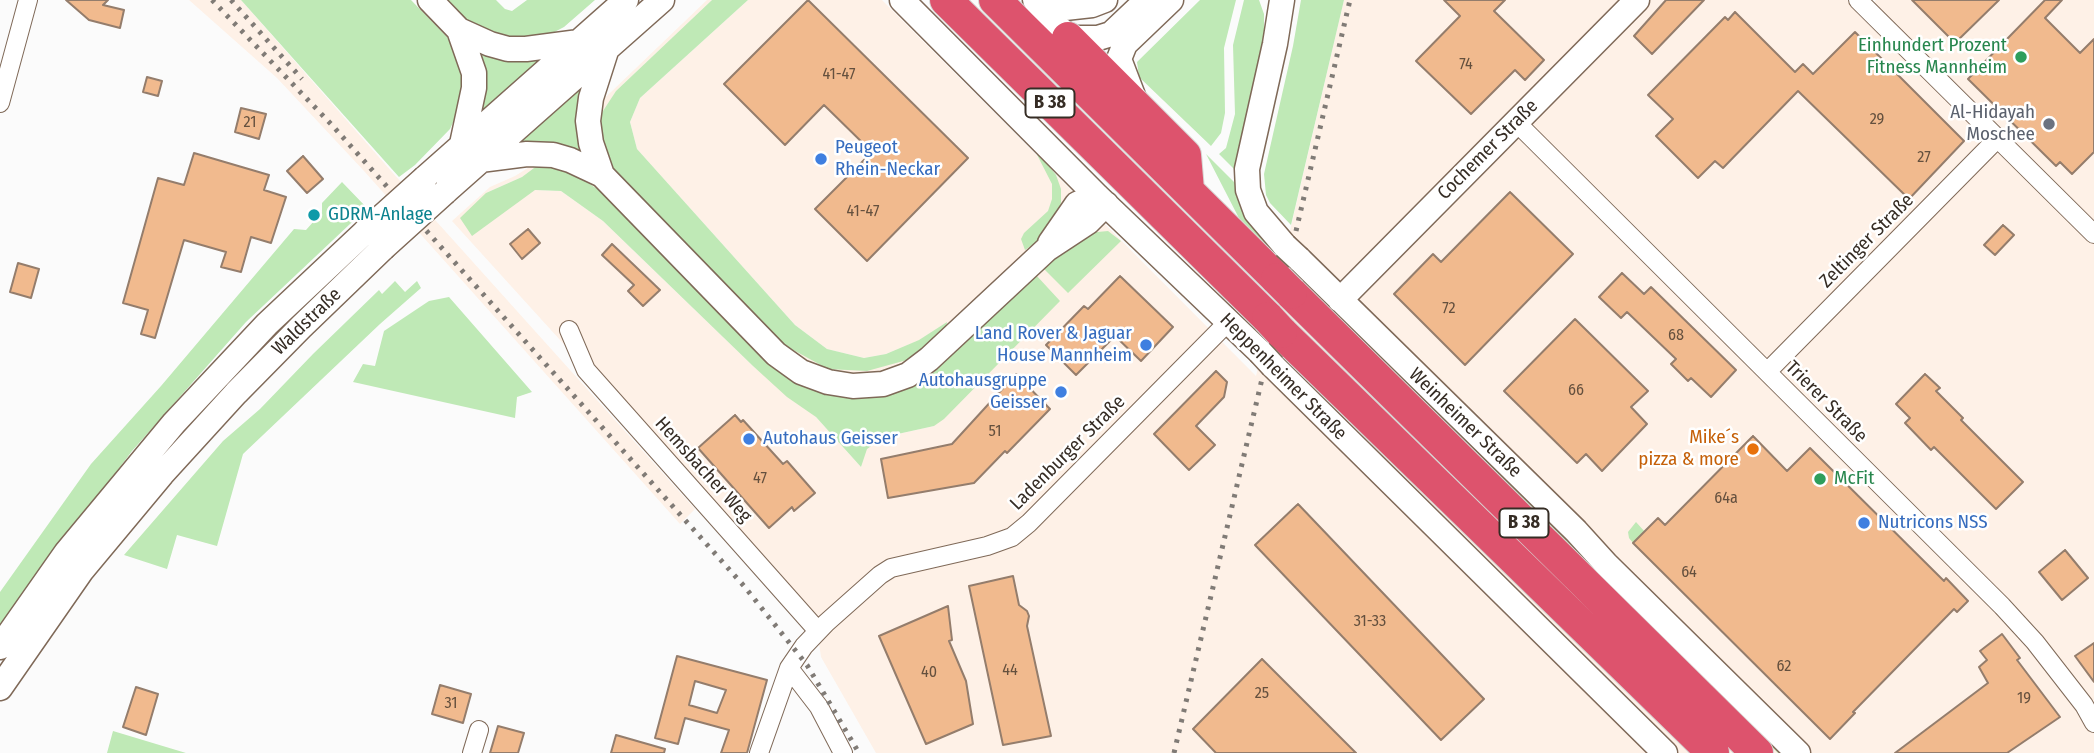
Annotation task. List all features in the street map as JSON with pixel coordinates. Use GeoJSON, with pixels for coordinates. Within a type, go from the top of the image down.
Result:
{"type":"FeatureCollection","features":[{"type":"Feature","properties":{"kind":"highway","name":"B 38"},"geometry":{"type":"LineString","coordinates":[[946,0],[1158,211],[1270,342],[1713,753]]}},
{"type":"Feature","properties":{"kind":"highway","name":"B 38"},"geometry":{"type":"LineString","coordinates":[[995,0],[1184,181],[1288,269],[1757,753]]}},
{"type":"Feature","properties":{"kind":"highway"},"geometry":{"type":"LineString","coordinates":[[1068,38],[1185,155],[1184,181]]}},
{"type":"Feature","properties":{"kind":"main road"},"geometry":{"type":"LineString","coordinates":[[429,0],[459,30],[490,44],[508,49],[526,49],[579,42]]}},
{"type":"Feature","properties":{"kind":"main road","name":"Waldstraße"},"geometry":{"type":"LineString","coordinates":[[0,646],[66,553],[174,423],[267,324],[375,240],[471,152],[579,42],[626,0]]}},
{"type":"Feature","properties":{"kind":"main road","name":"Waldstraße"},"geometry":{"type":"LineString","coordinates":[[471,152],[608,48],[662,0]]}},
{"type":"Feature","properties":{"kind":"main road","name":"Heppenheimer Straße"},"geometry":{"type":"LineString","coordinates":[[902,0],[1102,200],[1228,321],[1270,342],[1665,753]]}},
{"type":"Feature","properties":{"kind":"main road"},"geometry":{"type":"LineString","coordinates":[[1035,0],[1068,38],[1098,38],[1111,34],[1147,0]]}},
{"type":"Feature","properties":{"kind":"main road"},"geometry":{"type":"LineString","coordinates":[[1046,0],[1065,8],[1092,5],[1105,0]]}},
{"type":"Feature","properties":{"kind":"main road"},"geometry":{"type":"LineString","coordinates":[[1137,108],[1119,59],[1125,44],[1171,0]]}},
{"type":"Feature","properties":{"kind":"main road","name":"Weinheimer Straße"},"geometry":{"type":"LineString","coordinates":[[1267,0],[1275,44]]}},
{"type":"Feature","properties":{"kind":"main road","name":"Weinheimer Straße"},"geometry":{"type":"LineString","coordinates":[[1282,0],[1247,169],[1248,190],[1255,212],[1288,269],[1340,300],[1798,753]]}},
{"type":"Feature","properties":{"kind":"main road","name":"Cochemer Straße"},"geometry":{"type":"LineString","coordinates":[[1340,300],[1637,0]]}},
{"type":"Feature","properties":{"kind":"main road"},"geometry":{"type":"LineString","coordinates":[[459,30],[474,74],[471,152],[553,155],[603,175],[776,354],[801,372],[828,382],[853,386],[883,384],[908,375],[929,359],[1036,259],[1088,222],[1102,200]]}},
{"type":"Feature","properties":{"kind":"main road"},"geometry":{"type":"LineString","coordinates":[[603,175],[591,143],[588,121],[591,98],[608,48]]}},
{"type":"Feature","properties":{"kind":"main road"},"geometry":{"type":"LineString","coordinates":[[1061,158],[1069,213]]}},
{"type":"Feature","properties":{"kind":"main road"},"geometry":{"type":"LineString","coordinates":[[1036,259],[1077,204],[1102,200]]}},
{"type":"Feature","properties":{"kind":"main road","name":"Waldstraße"},"geometry":{"type":"LineString","coordinates":[[0,688],[82,570],[162,474],[375,240]]}},
{"type":"Feature","properties":{"kind":"street"},"geometry":{"type":"LineString","coordinates":[[0,103],[28,0]]}},
{"type":"Feature","properties":{"kind":"street"},"geometry":{"type":"LineString","coordinates":[[1858,0],[2094,234]]}},
{"type":"Feature","properties":{"kind":"street","name":"Trierer Straße"},"geometry":{"type":"LineString","coordinates":[[1516,122],[2002,606],[2035,642],[2084,705],[2094,723]]}},
{"type":"Feature","properties":{"kind":"street","name":"Zeltinger Straße"},"geometry":{"type":"LineString","coordinates":[[1767,372],[1997,139]]}},
{"type":"Feature","properties":{"kind":"street","name":"Ladenburger Straße"},"geometry":{"type":"LineString","coordinates":[[759,753],[789,668],[798,653],[818,631],[891,568],[987,546],[1012,537],[1029,523],[1228,321]]}},
{"type":"Feature","properties":{"kind":"street","name":"Hemsbacher Weg"},"geometry":{"type":"LineString","coordinates":[[569,330],[586,370],[818,631]]}},
{"type":"Feature","properties":{"kind":"street"},"geometry":{"type":"LineString","coordinates":[[789,668],[819,707],[843,753]]}},
{"type":"Feature","properties":{"kind":"street"},"geometry":{"type":"LineString","coordinates":[[472,753],[479,730]]}},
{"type":"Feature","properties":{"kind":"shaded area"},"geometry":{"type":"Polygon","coordinates":[[[189,0],[241,0],[695,509],[680,524],[364,171],[277,78],[189,0]]]}},
{"type":"Feature","properties":{"kind":"shaded area"},"geometry":{"type":"Polygon","coordinates":[[[707,0],[712,0],[616,91],[601,114],[828,369],[907,360],[946,323],[920,340],[886,354],[864,358],[827,349],[795,325],[637,149],[630,122],[640,98],[748,0],[882,0],[1256,376],[1344,0],[1847,0],[1861,15],[1876,0],[2094,0],[2094,753],[876,753],[821,657],[816,622],[452,221],[490,187],[539,161],[707,0]],[[538,165],[522,177],[486,193],[561,191],[603,221],[753,366],[815,416],[861,467],[866,449],[884,437],[934,426],[1036,276],[932,374],[903,390],[874,397],[835,396],[800,384],[755,347],[600,191],[571,171],[538,165]]]}},
{"type":"Feature","properties":{"kind":"green space"},"geometry":{"type":"Polygon","coordinates":[[[241,0],[411,0],[447,37],[459,59],[464,84],[461,105],[450,129],[415,165],[399,177],[241,0]]]}},
{"type":"Feature","properties":{"kind":"green space"},"geometry":{"type":"Polygon","coordinates":[[[443,0],[496,0],[505,9],[512,11],[527,0],[595,0],[564,27],[539,40],[513,42],[470,25],[443,0]]]}},
{"type":"Feature","properties":{"kind":"green space"},"geometry":{"type":"Polygon","coordinates":[[[712,0],[748,0],[640,98],[630,122],[637,149],[795,325],[827,349],[864,358],[886,354],[919,340],[947,322],[946,328],[907,360],[867,371],[828,369],[786,346],[612,168],[601,137],[601,114],[616,91],[712,0]]]}},
{"type":"Feature","properties":{"kind":"green space"},"geometry":{"type":"Polygon","coordinates":[[[1200,0],[1236,0],[1224,48],[1225,113],[1221,133],[1211,146],[1139,77],[1137,62],[1200,0]]]}},
{"type":"Feature","properties":{"kind":"green space"},"geometry":{"type":"Polygon","coordinates":[[[1244,0],[1259,0],[1264,14],[1264,38],[1235,170],[1219,154],[1226,148],[1235,114],[1233,45],[1244,0]]]}},
{"type":"Feature","properties":{"kind":"green space"},"geometry":{"type":"Polygon","coordinates":[[[1301,0],[1344,0],[1291,225],[1270,203],[1266,195],[1264,174],[1301,0]]]}},
{"type":"Feature","properties":{"kind":"green space"},"geometry":{"type":"Polygon","coordinates":[[[476,47],[548,55],[471,123],[476,47]]]}},
{"type":"Feature","properties":{"kind":"green space"},"geometry":{"type":"Polygon","coordinates":[[[588,78],[590,163],[509,149],[588,78]]]}},
{"type":"Feature","properties":{"kind":"green space"},"geometry":{"type":"Polygon","coordinates":[[[1031,143],[1056,175],[1061,189],[1061,202],[1058,219],[1037,244],[1025,250],[1021,239],[1024,233],[1048,211],[1052,199],[1052,184],[1031,143]]]}},
{"type":"Feature","properties":{"kind":"green space"},"geometry":{"type":"Polygon","coordinates":[[[1206,154],[1238,186],[1282,256],[1281,262],[1243,226],[1206,154]]]}},
{"type":"Feature","properties":{"kind":"green space"},"geometry":{"type":"Polygon","coordinates":[[[538,165],[571,171],[600,191],[755,347],[800,384],[835,396],[874,397],[903,390],[932,374],[1036,275],[1060,301],[944,419],[934,426],[884,437],[867,449],[861,467],[816,417],[787,397],[753,366],[603,221],[561,191],[535,190],[472,236],[460,218],[486,193],[522,177],[538,165]]]}},
{"type":"Feature","properties":{"kind":"green space"},"geometry":{"type":"Polygon","coordinates":[[[342,182],[367,208],[246,322],[132,451],[0,627],[0,592],[91,464],[294,229],[306,230],[322,212],[322,203],[342,182]]]}},
{"type":"Feature","properties":{"kind":"green space"},"geometry":{"type":"Polygon","coordinates":[[[1108,231],[1121,241],[1068,293],[1043,268],[1065,245],[1087,233],[1108,231]]]}},
{"type":"Feature","properties":{"kind":"green space"},"geometry":{"type":"Polygon","coordinates":[[[1296,269],[1786,753],[1778,753],[1294,276],[1296,269]]]}},
{"type":"Feature","properties":{"kind":"green space"},"geometry":{"type":"Polygon","coordinates":[[[395,281],[405,292],[417,281],[421,288],[243,454],[217,546],[177,535],[167,569],[124,555],[223,441],[260,409],[379,290],[382,294],[395,281]]]}},
{"type":"Feature","properties":{"kind":"green space"},"geometry":{"type":"Polygon","coordinates":[[[449,297],[532,392],[517,397],[515,418],[353,382],[363,364],[375,366],[384,331],[429,301],[449,297]]]}},
{"type":"Feature","properties":{"kind":"green space"},"geometry":{"type":"Polygon","coordinates":[[[1636,522],[1645,532],[1633,543],[1628,532],[1636,522]]]}},
{"type":"Feature","properties":{"kind":"green space"},"geometry":{"type":"Polygon","coordinates":[[[113,731],[186,753],[107,753],[113,731]]]}},
{"type":"Feature","properties":{"kind":"building"},"geometry":{"type":"Polygon","coordinates":[[[66,0],[108,0],[103,5],[124,10],[120,28],[89,20],[66,0]]]}},
{"type":"Feature","properties":{"kind":"building"},"geometry":{"type":"Polygon","coordinates":[[[808,0],[968,158],[867,261],[815,209],[872,152],[824,105],[785,145],[724,84],[808,0]]]}},
{"type":"Feature","properties":{"kind":"building"},"geometry":{"type":"Polygon","coordinates":[[[1444,0],[1505,0],[1494,11],[1544,60],[1525,80],[1515,70],[1471,114],[1416,61],[1460,16],[1444,0]]]}},
{"type":"Feature","properties":{"kind":"building"},"geometry":{"type":"Polygon","coordinates":[[[1666,0],[1704,0],[1652,54],[1634,36],[1666,0]]]}},
{"type":"Feature","properties":{"kind":"building"},"geometry":{"type":"Polygon","coordinates":[[[1912,0],[1999,0],[1955,43],[1912,0]]]}},
{"type":"Feature","properties":{"kind":"building"},"geometry":{"type":"Polygon","coordinates":[[[2045,0],[2062,0],[2045,18],[2080,53],[2094,39],[2094,152],[2072,174],[2060,162],[2056,166],[1968,79],[2045,0]]]}},
{"type":"Feature","properties":{"kind":"building"},"geometry":{"type":"Polygon","coordinates":[[[1735,12],[1795,72],[1803,64],[1813,74],[1855,32],[1964,141],[1909,199],[1798,91],[1723,168],[1715,161],[1698,178],[1656,136],[1673,119],[1648,95],[1725,17],[1728,20],[1735,12]]]}},
{"type":"Feature","properties":{"kind":"building"},"geometry":{"type":"Polygon","coordinates":[[[147,77],[162,81],[158,96],[143,92],[147,77]]]}},
{"type":"Feature","properties":{"kind":"building"},"geometry":{"type":"Polygon","coordinates":[[[241,108],[266,114],[259,139],[235,132],[241,108]]]}},
{"type":"Feature","properties":{"kind":"building"},"geometry":{"type":"Polygon","coordinates":[[[194,153],[269,175],[264,190],[286,197],[271,243],[251,237],[241,272],[221,267],[226,252],[184,240],[155,338],[141,334],[148,310],[123,303],[158,178],[184,185],[194,153]]]}},
{"type":"Feature","properties":{"kind":"building"},"geometry":{"type":"Polygon","coordinates":[[[303,156],[323,179],[307,193],[287,171],[303,156]]]}},
{"type":"Feature","properties":{"kind":"building"},"geometry":{"type":"Polygon","coordinates":[[[1510,192],[1573,254],[1465,365],[1394,294],[1433,254],[1441,262],[1510,192]]]}},
{"type":"Feature","properties":{"kind":"building"},"geometry":{"type":"Polygon","coordinates":[[[2003,225],[2014,235],[1995,255],[1984,245],[2003,225]]]}},
{"type":"Feature","properties":{"kind":"building"},"geometry":{"type":"Polygon","coordinates":[[[528,229],[540,243],[522,259],[510,244],[528,229]]]}},
{"type":"Feature","properties":{"kind":"building"},"geometry":{"type":"Polygon","coordinates":[[[612,244],[660,290],[643,306],[628,291],[634,285],[602,255],[612,244]]]}},
{"type":"Feature","properties":{"kind":"building"},"geometry":{"type":"Polygon","coordinates":[[[18,263],[39,269],[31,298],[10,292],[18,263]]]}},
{"type":"Feature","properties":{"kind":"building"},"geometry":{"type":"Polygon","coordinates":[[[1622,273],[1644,294],[1651,287],[1736,370],[1711,397],[1691,378],[1688,381],[1671,364],[1676,359],[1627,312],[1621,318],[1599,297],[1622,273]]]}},
{"type":"Feature","properties":{"kind":"building"},"geometry":{"type":"Polygon","coordinates":[[[1120,276],[1173,327],[1141,361],[1115,336],[1076,375],[1046,345],[1084,306],[1088,309],[1120,276]]]}},
{"type":"Feature","properties":{"kind":"building"},"geometry":{"type":"Polygon","coordinates":[[[1575,319],[1648,391],[1631,407],[1647,424],[1602,471],[1586,454],[1577,463],[1504,391],[1575,319]]]}},
{"type":"Feature","properties":{"kind":"building"},"geometry":{"type":"Polygon","coordinates":[[[1216,371],[1227,382],[1224,397],[1196,426],[1215,445],[1189,470],[1154,434],[1216,371]]]}},
{"type":"Feature","properties":{"kind":"building"},"geometry":{"type":"Polygon","coordinates":[[[1016,374],[1050,409],[1007,453],[1005,451],[974,483],[888,498],[881,459],[952,444],[1016,374]]]}},
{"type":"Feature","properties":{"kind":"building"},"geometry":{"type":"Polygon","coordinates":[[[1925,374],[1940,388],[1936,391],[1963,418],[1961,420],[2023,482],[1996,509],[1934,447],[1931,450],[1905,423],[1910,418],[1896,404],[1925,374]]]}},
{"type":"Feature","properties":{"kind":"building"},"geometry":{"type":"Polygon","coordinates":[[[735,415],[741,422],[743,420],[783,464],[787,461],[815,493],[794,511],[792,507],[769,528],[698,448],[735,415]]]}},
{"type":"Feature","properties":{"kind":"building"},"geometry":{"type":"Polygon","coordinates":[[[1753,436],[1787,471],[1810,448],[1944,581],[1946,578],[1968,601],[1957,612],[1954,609],[1830,739],[1633,543],[1658,518],[1665,525],[1753,436]]]}},
{"type":"Feature","properties":{"kind":"building"},"geometry":{"type":"Polygon","coordinates":[[[1298,504],[1484,699],[1441,740],[1255,545],[1298,504]]]}},
{"type":"Feature","properties":{"kind":"building"},"geometry":{"type":"Polygon","coordinates":[[[2065,550],[2088,578],[2062,600],[2039,572],[2065,550]]]}},
{"type":"Feature","properties":{"kind":"building"},"geometry":{"type":"Polygon","coordinates":[[[1013,576],[1019,605],[1029,616],[1027,626],[1051,736],[1003,745],[969,586],[1013,576]]]}},
{"type":"Feature","properties":{"kind":"building"},"geometry":{"type":"Polygon","coordinates":[[[948,606],[952,640],[949,641],[966,681],[973,724],[926,744],[879,636],[948,606]]]}},
{"type":"Feature","properties":{"kind":"building"},"geometry":{"type":"Polygon","coordinates":[[[2002,634],[2020,658],[2017,660],[2060,717],[2007,753],[1895,753],[1988,683],[1979,667],[1987,660],[1980,651],[2002,634]]]}},
{"type":"Feature","properties":{"kind":"building"},"geometry":{"type":"Polygon","coordinates":[[[2094,643],[2094,682],[2075,656],[2094,643]]]}},
{"type":"Feature","properties":{"kind":"building"},"geometry":{"type":"Polygon","coordinates":[[[677,656],[767,680],[747,753],[721,753],[729,730],[685,718],[678,744],[655,738],[677,656]],[[695,681],[689,705],[717,713],[726,690],[695,681]]]}},
{"type":"Feature","properties":{"kind":"building"},"geometry":{"type":"Polygon","coordinates":[[[1262,659],[1356,753],[1216,753],[1193,729],[1262,659]]]}},
{"type":"Feature","properties":{"kind":"building"},"geometry":{"type":"Polygon","coordinates":[[[440,685],[471,694],[463,723],[432,714],[440,685]]]}},
{"type":"Feature","properties":{"kind":"building"},"geometry":{"type":"Polygon","coordinates":[[[136,687],[158,694],[146,735],[123,727],[136,687]]]}},
{"type":"Feature","properties":{"kind":"building"},"geometry":{"type":"Polygon","coordinates":[[[498,726],[524,733],[518,753],[490,753],[498,726]]]}},
{"type":"Feature","properties":{"kind":"building"},"geometry":{"type":"Polygon","coordinates":[[[616,735],[665,749],[664,753],[611,753],[616,735]]]}},
{"type":"Feature","properties":{"kind":"railway"},"geometry":{"type":"LineString","coordinates":[[212,0],[331,124],[744,586],[807,665],[859,753]]}},
{"type":"Feature","properties":{"kind":"railway"},"geometry":{"type":"LineString","coordinates":[[231,0],[302,79]]}},
{"type":"Feature","properties":{"kind":"railway"},"geometry":{"type":"LineString","coordinates":[[1296,231],[1350,0]]}},
{"type":"Feature","properties":{"kind":"railway"},"geometry":{"type":"LineString","coordinates":[[1174,753],[1262,379]]}},
{"type":"Feature","properties":{"kind":"place","name":"Einhundert Prozent Fitness Mannheim"},"geometry":{"type":"Point","coordinates":[2021,57]}},
{"type":"Feature","properties":{"kind":"place","name":"Al-Hidayah Moschee"},"geometry":{"type":"Point","coordinates":[2049,124]}},
{"type":"Feature","properties":{"kind":"place","name":"Peugeot Rhein-Neckar"},"geometry":{"type":"Point","coordinates":[821,159]}},
{"type":"Feature","properties":{"kind":"place","name":"GDRM-Anlage"},"geometry":{"type":"Point","coordinates":[314,215]}},
{"type":"Feature","properties":{"kind":"place","name":"Land Rover & Jaguar House Mannheim"},"geometry":{"type":"Point","coordinates":[1146,345]}},
{"type":"Feature","properties":{"kind":"place","name":"Autohausgruppe Geisser"},"geometry":{"type":"Point","coordinates":[1061,392]}},
{"type":"Feature","properties":{"kind":"place","name":"Autohaus Geisser"},"geometry":{"type":"Point","coordinates":[749,439]}},
{"type":"Feature","properties":{"kind":"place","name":"Mike´s pizza & more"},"geometry":{"type":"Point","coordinates":[1753,449]}},
{"type":"Feature","properties":{"kind":"place","name":"McFit"},"geometry":{"type":"Point","coordinates":[1820,479]}},
{"type":"Feature","properties":{"kind":"place","name":"Nutricons NSS"},"geometry":{"type":"Point","coordinates":[1864,523]}}]}
